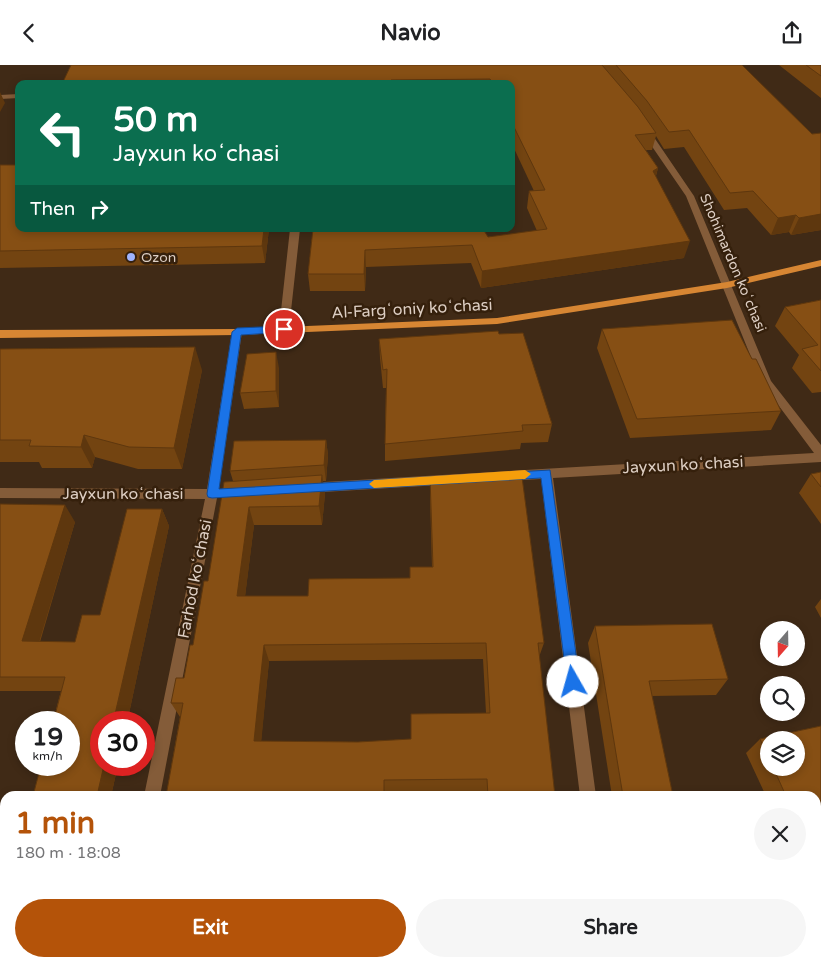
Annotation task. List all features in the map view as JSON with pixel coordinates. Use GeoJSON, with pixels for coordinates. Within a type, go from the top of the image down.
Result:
{"type":"FeatureCollection","features":[{"type":"Feature","properties":{"kind":"main road","name":"Al-Fargʻoniy koʻchasi"},"geometry":{"type":"LineString","coordinates":[[0,334],[237,332],[497,321],[727,285],[821,263]]}},
{"type":"Feature","properties":{"kind":"street"},"geometry":{"type":"LineString","coordinates":[[0,97],[15,97]]}},
{"type":"Feature","properties":{"kind":"street","name":"Shohimardon koʻchasi"},"geometry":{"type":"LineString","coordinates":[[639,121],[690,196],[766,382],[821,453]]}},
{"type":"Feature","properties":{"kind":"street"},"geometry":{"type":"LineString","coordinates":[[284,329],[296,232]]}},
{"type":"Feature","properties":{"kind":"street","name":"Farhod koʻchasi"},"geometry":{"type":"LineString","coordinates":[[153,791],[212,494],[237,332]]}},
{"type":"Feature","properties":{"kind":"street","name":"Jayxun koʻchasi"},"geometry":{"type":"LineString","coordinates":[[291,489],[821,457]]}},
{"type":"Feature","properties":{"kind":"street"},"geometry":{"type":"LineString","coordinates":[[546,473],[587,791]]}},
{"type":"Feature","properties":{"kind":"street","name":"Jayxun koʻchasi"},"geometry":{"type":"LineString","coordinates":[[0,493],[212,494],[252,492]]}},
{"type":"Feature","properties":{"kind":"building"},"geometry":{"type":"Polygon","coordinates":[[[71,65],[602,65],[638,107],[656,133],[635,135],[658,168],[653,171],[690,241],[482,271],[472,245],[365,250],[364,274],[308,274],[313,232],[485,232],[488,237],[547,229],[529,191],[545,190],[515,129],[515,80],[64,80],[71,65]]]}},
{"type":"Feature","properties":{"kind":"building"},"geometry":{"type":"Polygon","coordinates":[[[616,65],[742,65],[812,134],[821,133],[821,214],[799,218],[796,215],[778,218],[753,191],[730,193],[689,130],[669,132],[647,101],[616,65]]]}},
{"type":"Feature","properties":{"kind":"building"},"geometry":{"type":"Polygon","coordinates":[[[806,65],[821,65],[821,76],[806,65]]]}},
{"type":"Feature","properties":{"kind":"building"},"geometry":{"type":"Polygon","coordinates":[[[0,165],[15,165],[15,232],[264,232],[262,246],[0,251],[0,165]]]}},
{"type":"Feature","properties":{"kind":"building"},"geometry":{"type":"Polygon","coordinates":[[[821,300],[821,371],[802,349],[818,345],[785,307],[821,300]]]}},
{"type":"Feature","properties":{"kind":"building"},"geometry":{"type":"Polygon","coordinates":[[[732,320],[752,359],[756,359],[781,411],[637,419],[602,329],[732,320]]]}},
{"type":"Feature","properties":{"kind":"building"},"geometry":{"type":"Polygon","coordinates":[[[498,331],[499,334],[523,333],[552,424],[522,425],[523,431],[385,444],[387,369],[383,370],[379,339],[498,331]]]}},
{"type":"Feature","properties":{"kind":"building"},"geometry":{"type":"Polygon","coordinates":[[[195,347],[174,448],[129,447],[84,435],[81,447],[29,446],[31,440],[0,440],[0,349],[195,347]]]}},
{"type":"Feature","properties":{"kind":"building"},"geometry":{"type":"Polygon","coordinates":[[[276,352],[276,391],[240,393],[247,354],[276,352]]]}},
{"type":"Feature","properties":{"kind":"building"},"geometry":{"type":"Polygon","coordinates":[[[326,440],[324,465],[230,471],[234,441],[326,440]]]}},
{"type":"Feature","properties":{"kind":"building"},"geometry":{"type":"Polygon","coordinates":[[[821,472],[821,487],[811,474],[821,472]]]}},
{"type":"Feature","properties":{"kind":"building"},"geometry":{"type":"Polygon","coordinates":[[[322,475],[319,506],[249,507],[237,596],[308,596],[309,579],[410,578],[410,567],[433,567],[430,477],[522,477],[544,643],[538,643],[554,791],[488,791],[487,779],[384,780],[384,791],[167,791],[183,703],[171,703],[176,678],[184,678],[190,645],[193,645],[204,581],[208,581],[224,482],[322,475]],[[486,643],[264,645],[254,741],[358,742],[411,739],[411,714],[490,713],[486,643]]]}},
{"type":"Feature","properties":{"kind":"building"},"geometry":{"type":"Polygon","coordinates":[[[0,504],[65,505],[22,641],[75,642],[82,615],[100,615],[127,509],[162,509],[116,711],[90,711],[90,776],[102,776],[98,791],[34,791],[38,776],[80,776],[80,711],[56,711],[65,677],[0,677],[0,504]]]}},
{"type":"Feature","properties":{"kind":"building"},"geometry":{"type":"Polygon","coordinates":[[[712,624],[728,679],[649,681],[672,791],[622,791],[595,626],[712,624]]]}},
{"type":"Feature","properties":{"kind":"building"},"geometry":{"type":"Polygon","coordinates":[[[821,726],[821,791],[784,791],[777,776],[805,776],[805,731],[798,731],[821,726]]]}},
{"type":"Feature","properties":{"kind":"slow traffic"},"geometry":{"type":"LineString","coordinates":[[374,484],[525,474]]}},
{"type":"Feature","properties":{"kind":"place","name":"Ozon"},"geometry":{"type":"Point","coordinates":[131,257]}},
{"type":"Feature","properties":{"kind":"route"},"geometry":{"type":"LineString","coordinates":[[284,329],[237,332],[212,494],[546,473],[573,682]]}}]}
